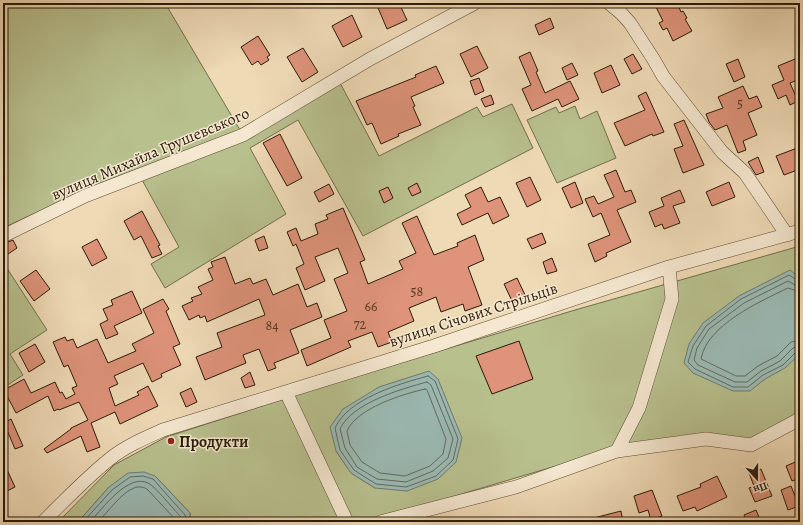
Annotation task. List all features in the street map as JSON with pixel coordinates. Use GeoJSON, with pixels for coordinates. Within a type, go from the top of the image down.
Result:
{"type":"FeatureCollection","features":[{"type":"Feature","properties":{"kind":"street","name":"вулиця Михайла Грушевського"},"geometry":{"type":"LineString","coordinates":[[3,236],[84,196],[243,135],[370,59],[475,3]]}},
{"type":"Feature","properties":{"kind":"street"},"geometry":{"type":"LineString","coordinates":[[609,3],[630,23],[663,76],[722,152],[745,173],[787,235]]}},
{"type":"Feature","properties":{"kind":"street","name":"вулиця Січових Стрільців"},"geometry":{"type":"LineString","coordinates":[[43,522],[112,457],[135,443],[163,430],[441,343],[669,267],[800,231]]}},
{"type":"Feature","properties":{"kind":"street"},"geometry":{"type":"LineString","coordinates":[[618,451],[639,408],[672,299],[669,267]]}},
{"type":"Feature","properties":{"kind":"street"},"geometry":{"type":"LineString","coordinates":[[286,392],[347,522]]}},
{"type":"Feature","properties":{"kind":"street"},"geometry":{"type":"LineString","coordinates":[[380,522],[516,487],[618,451],[706,439],[751,445],[800,418]]}},
{"type":"Feature","properties":{"kind":"green space"},"geometry":{"type":"Polygon","coordinates":[[[3,3],[165,3],[240,130],[98,184],[3,228],[3,3]]]}},
{"type":"Feature","properties":{"kind":"green space"},"geometry":{"type":"Polygon","coordinates":[[[339,81],[379,156],[477,107],[483,117],[512,104],[533,148],[363,236],[298,120],[250,148],[286,214],[165,288],[151,264],[179,247],[141,178],[339,81]]]}},
{"type":"Feature","properties":{"kind":"green space"},"geometry":{"type":"Polygon","coordinates":[[[575,106],[580,119],[597,111],[616,158],[557,183],[527,120],[556,107],[559,113],[575,106]]]}},
{"type":"Feature","properties":{"kind":"green space"},"geometry":{"type":"Polygon","coordinates":[[[800,246],[800,409],[787,421],[749,439],[610,450],[367,522],[190,522],[190,513],[155,476],[109,487],[78,522],[58,522],[114,465],[166,437],[340,381],[575,310],[800,246]],[[336,451],[351,473],[375,488],[336,451]]]}},
{"type":"Feature","properties":{"kind":"green space"},"geometry":{"type":"Polygon","coordinates":[[[3,262],[47,330],[10,354],[23,375],[3,388],[3,262]]]}},
{"type":"Feature","properties":{"kind":"water"},"geometry":{"type":"Polygon","coordinates":[[[790,270],[800,278],[800,354],[785,368],[765,379],[750,391],[733,391],[693,373],[684,363],[689,344],[703,323],[739,296],[790,270]]]}},
{"type":"Feature","properties":{"kind":"water"},"geometry":{"type":"Polygon","coordinates":[[[429,371],[438,379],[462,438],[456,462],[438,479],[407,491],[375,488],[351,473],[336,451],[330,427],[343,409],[379,387],[429,371]]]}},
{"type":"Feature","properties":{"kind":"water"},"geometry":{"type":"Polygon","coordinates":[[[144,472],[155,476],[190,513],[190,522],[78,522],[109,487],[128,473],[144,472]]]}},
{"type":"Feature","properties":{"kind":"building"},"geometry":{"type":"Polygon","coordinates":[[[376,3],[399,3],[407,20],[387,29],[376,3]]]}},
{"type":"Feature","properties":{"kind":"building"},"geometry":{"type":"Polygon","coordinates":[[[654,3],[677,3],[681,12],[683,11],[687,18],[685,19],[692,31],[673,41],[667,28],[663,30],[659,23],[663,21],[654,3]]]}},
{"type":"Feature","properties":{"kind":"building"},"geometry":{"type":"Polygon","coordinates":[[[352,15],[362,37],[343,47],[332,26],[352,15]]]}},
{"type":"Feature","properties":{"kind":"building"},"geometry":{"type":"Polygon","coordinates":[[[550,18],[554,28],[539,35],[535,25],[550,18]]]}},
{"type":"Feature","properties":{"kind":"building"},"geometry":{"type":"Polygon","coordinates":[[[258,36],[270,55],[267,57],[269,60],[261,65],[258,61],[252,65],[241,47],[258,36]]]}},
{"type":"Feature","properties":{"kind":"building"},"geometry":{"type":"Polygon","coordinates":[[[477,46],[488,68],[471,77],[460,54],[477,46]]]}},
{"type":"Feature","properties":{"kind":"building"},"geometry":{"type":"Polygon","coordinates":[[[303,48],[318,72],[302,82],[287,57],[303,48]]]}},
{"type":"Feature","properties":{"kind":"building"},"geometry":{"type":"Polygon","coordinates":[[[530,52],[538,71],[536,72],[545,93],[570,81],[579,99],[562,107],[558,99],[532,111],[522,89],[531,85],[519,57],[530,52]]]}},
{"type":"Feature","properties":{"kind":"building"},"geometry":{"type":"Polygon","coordinates":[[[633,54],[642,69],[632,74],[624,59],[633,54]]]}},
{"type":"Feature","properties":{"kind":"building"},"geometry":{"type":"Polygon","coordinates":[[[800,57],[800,79],[790,83],[798,101],[790,105],[786,95],[778,99],[772,85],[784,80],[778,66],[800,57]]]}},
{"type":"Feature","properties":{"kind":"building"},"geometry":{"type":"Polygon","coordinates":[[[738,59],[745,77],[734,82],[726,64],[738,59]]]}},
{"type":"Feature","properties":{"kind":"building"},"geometry":{"type":"Polygon","coordinates":[[[572,63],[578,75],[567,80],[562,68],[572,63]]]}},
{"type":"Feature","properties":{"kind":"building"},"geometry":{"type":"Polygon","coordinates":[[[611,65],[620,85],[602,93],[594,73],[611,65]]]}},
{"type":"Feature","properties":{"kind":"building"},"geometry":{"type":"Polygon","coordinates":[[[436,66],[444,83],[411,97],[415,106],[413,107],[421,125],[398,134],[399,136],[381,144],[372,123],[367,125],[356,101],[416,77],[415,75],[436,66]]]}},
{"type":"Feature","properties":{"kind":"building"},"geometry":{"type":"Polygon","coordinates":[[[479,78],[484,91],[475,95],[470,81],[479,78]]]}},
{"type":"Feature","properties":{"kind":"building"},"geometry":{"type":"Polygon","coordinates":[[[743,86],[749,99],[757,96],[762,107],[748,113],[757,135],[743,141],[746,150],[738,153],[727,125],[715,130],[709,122],[706,114],[723,108],[718,97],[743,86]]]}},
{"type":"Feature","properties":{"kind":"building"},"geometry":{"type":"Polygon","coordinates":[[[646,92],[664,132],[653,136],[652,134],[625,146],[614,123],[645,110],[638,96],[646,92]]]}},
{"type":"Feature","properties":{"kind":"building"},"geometry":{"type":"Polygon","coordinates":[[[491,95],[494,104],[485,107],[481,99],[491,95]]]}},
{"type":"Feature","properties":{"kind":"building"},"geometry":{"type":"Polygon","coordinates":[[[684,120],[704,165],[683,173],[674,149],[683,146],[674,124],[684,120]]]}},
{"type":"Feature","properties":{"kind":"building"},"geometry":{"type":"Polygon","coordinates":[[[280,134],[302,178],[287,186],[263,143],[280,134]]]}},
{"type":"Feature","properties":{"kind":"building"},"geometry":{"type":"Polygon","coordinates":[[[800,147],[800,169],[784,175],[776,156],[800,147]]]}},
{"type":"Feature","properties":{"kind":"building"},"geometry":{"type":"Polygon","coordinates":[[[758,157],[764,172],[756,175],[748,162],[758,157]]]}},
{"type":"Feature","properties":{"kind":"building"},"geometry":{"type":"Polygon","coordinates":[[[616,170],[625,192],[631,190],[636,202],[617,210],[631,242],[606,253],[607,256],[595,262],[588,244],[610,235],[601,213],[593,217],[585,199],[594,196],[598,204],[614,197],[604,175],[616,170]]]}},
{"type":"Feature","properties":{"kind":"building"},"geometry":{"type":"Polygon","coordinates":[[[530,177],[541,200],[527,207],[516,183],[530,177]]]}},
{"type":"Feature","properties":{"kind":"building"},"geometry":{"type":"Polygon","coordinates":[[[575,182],[583,203],[571,208],[562,188],[575,182]]]}},
{"type":"Feature","properties":{"kind":"building"},"geometry":{"type":"Polygon","coordinates":[[[729,182],[735,197],[712,206],[706,192],[729,182]]]}},
{"type":"Feature","properties":{"kind":"building"},"geometry":{"type":"Polygon","coordinates":[[[417,183],[421,192],[412,196],[408,188],[417,183]]]}},
{"type":"Feature","properties":{"kind":"building"},"geometry":{"type":"Polygon","coordinates":[[[329,184],[334,194],[319,202],[314,192],[329,184]]]}},
{"type":"Feature","properties":{"kind":"building"},"geometry":{"type":"Polygon","coordinates":[[[388,187],[393,198],[384,203],[379,191],[388,187]]]}},
{"type":"Feature","properties":{"kind":"building"},"geometry":{"type":"Polygon","coordinates":[[[481,187],[488,202],[500,197],[509,216],[493,224],[488,213],[462,225],[457,214],[471,207],[465,195],[481,187]]]}},
{"type":"Feature","properties":{"kind":"building"},"geometry":{"type":"Polygon","coordinates":[[[680,190],[685,202],[673,206],[680,223],[664,229],[662,224],[655,227],[649,212],[664,206],[661,198],[680,190]]]}},
{"type":"Feature","properties":{"kind":"building"},"geometry":{"type":"Polygon","coordinates":[[[343,208],[365,260],[360,262],[368,284],[403,269],[399,261],[416,253],[402,223],[417,216],[434,255],[458,246],[457,243],[475,235],[484,260],[468,267],[482,305],[465,311],[463,304],[441,312],[436,297],[409,308],[414,321],[388,332],[392,342],[378,347],[372,332],[348,341],[351,347],[307,366],[301,350],[331,338],[324,320],[347,311],[334,279],[348,273],[338,248],[315,257],[325,281],[305,290],[296,268],[304,264],[296,244],[293,246],[287,232],[296,228],[301,241],[318,234],[315,224],[328,219],[326,215],[343,208]]]}},
{"type":"Feature","properties":{"kind":"building"},"geometry":{"type":"Polygon","coordinates":[[[142,211],[160,245],[158,246],[162,254],[152,258],[141,236],[134,240],[124,221],[142,211]]]}},
{"type":"Feature","properties":{"kind":"building"},"geometry":{"type":"Polygon","coordinates":[[[542,233],[546,243],[532,249],[527,239],[542,233]]]}},
{"type":"Feature","properties":{"kind":"building"},"geometry":{"type":"Polygon","coordinates":[[[264,236],[268,248],[259,251],[255,240],[264,236]]]}},
{"type":"Feature","properties":{"kind":"building"},"geometry":{"type":"Polygon","coordinates":[[[97,239],[107,258],[92,266],[82,247],[97,239]]]}},
{"type":"Feature","properties":{"kind":"building"},"geometry":{"type":"Polygon","coordinates":[[[13,240],[17,248],[8,254],[3,244],[13,240]]]}},
{"type":"Feature","properties":{"kind":"building"},"geometry":{"type":"Polygon","coordinates":[[[225,257],[235,284],[250,278],[253,284],[266,279],[273,295],[298,284],[307,307],[317,303],[322,317],[290,330],[299,353],[274,363],[276,368],[268,371],[259,349],[243,355],[246,363],[205,380],[196,357],[222,347],[217,333],[265,315],[259,299],[207,322],[205,316],[200,318],[199,315],[189,320],[182,306],[193,301],[191,298],[202,294],[198,287],[213,280],[208,269],[213,267],[211,262],[225,257]]]}},
{"type":"Feature","properties":{"kind":"building"},"geometry":{"type":"Polygon","coordinates":[[[552,258],[557,271],[547,274],[543,262],[552,258]]]}},
{"type":"Feature","properties":{"kind":"building"},"geometry":{"type":"Polygon","coordinates":[[[36,270],[50,289],[34,301],[20,281],[36,270]]]}},
{"type":"Feature","properties":{"kind":"building"},"geometry":{"type":"Polygon","coordinates":[[[517,278],[526,297],[513,303],[504,284],[517,278]]]}},
{"type":"Feature","properties":{"kind":"building"},"geometry":{"type":"Polygon","coordinates":[[[132,291],[142,313],[114,326],[118,334],[106,339],[100,324],[108,320],[103,309],[113,305],[111,300],[132,291]]]}},
{"type":"Feature","properties":{"kind":"building"},"geometry":{"type":"Polygon","coordinates":[[[163,299],[169,309],[166,311],[180,344],[173,347],[181,365],[161,374],[162,377],[152,382],[143,363],[114,376],[118,384],[109,388],[115,406],[139,395],[137,392],[148,386],[158,406],[120,424],[115,412],[91,423],[100,447],[87,452],[81,436],[47,453],[44,449],[71,428],[88,420],[79,402],[54,411],[48,396],[16,413],[4,390],[24,379],[31,393],[55,382],[60,393],[62,392],[66,399],[75,394],[72,388],[77,386],[68,365],[64,367],[53,342],[65,337],[67,341],[73,339],[77,348],[97,339],[108,363],[136,351],[132,344],[154,333],[143,309],[163,299]]]}},
{"type":"Feature","properties":{"kind":"building"},"geometry":{"type":"Polygon","coordinates":[[[519,341],[533,379],[492,394],[476,356],[519,341]]]}},
{"type":"Feature","properties":{"kind":"building"},"geometry":{"type":"Polygon","coordinates":[[[35,344],[45,362],[29,372],[19,353],[35,344]]]}},
{"type":"Feature","properties":{"kind":"building"},"geometry":{"type":"Polygon","coordinates":[[[250,372],[255,385],[245,388],[241,378],[250,372]]]}},
{"type":"Feature","properties":{"kind":"building"},"geometry":{"type":"Polygon","coordinates":[[[191,388],[197,402],[186,407],[180,393],[191,388]]]}},
{"type":"Feature","properties":{"kind":"building"},"geometry":{"type":"Polygon","coordinates":[[[11,419],[23,446],[15,449],[4,423],[11,419]]]}},
{"type":"Feature","properties":{"kind":"building"},"geometry":{"type":"Polygon","coordinates":[[[800,460],[800,478],[792,481],[786,466],[800,460]]]}},
{"type":"Feature","properties":{"kind":"building"},"geometry":{"type":"Polygon","coordinates":[[[3,461],[15,487],[3,493],[3,461]]]}},
{"type":"Feature","properties":{"kind":"building"},"geometry":{"type":"Polygon","coordinates":[[[761,469],[772,496],[755,502],[749,488],[754,486],[749,473],[761,469]]]}},
{"type":"Feature","properties":{"kind":"building"},"geometry":{"type":"Polygon","coordinates":[[[717,476],[727,497],[697,511],[695,507],[683,511],[677,496],[701,487],[700,484],[717,476]]]}},
{"type":"Feature","properties":{"kind":"building"},"geometry":{"type":"Polygon","coordinates":[[[791,486],[799,506],[788,510],[781,490],[791,486]]]}},
{"type":"Feature","properties":{"kind":"building"},"geometry":{"type":"Polygon","coordinates":[[[652,490],[662,516],[651,520],[648,510],[639,513],[634,496],[652,490]]]}},
{"type":"Feature","properties":{"kind":"building"},"geometry":{"type":"Polygon","coordinates":[[[756,510],[761,522],[747,522],[744,515],[756,510]]]}},
{"type":"Feature","properties":{"kind":"building"},"geometry":{"type":"Polygon","coordinates":[[[621,511],[623,522],[590,522],[590,519],[621,511]]]}},
{"type":"Feature","properties":{"kind":"place","name":"Продукти"},"geometry":{"type":"Point","coordinates":[171,441]}}]}
